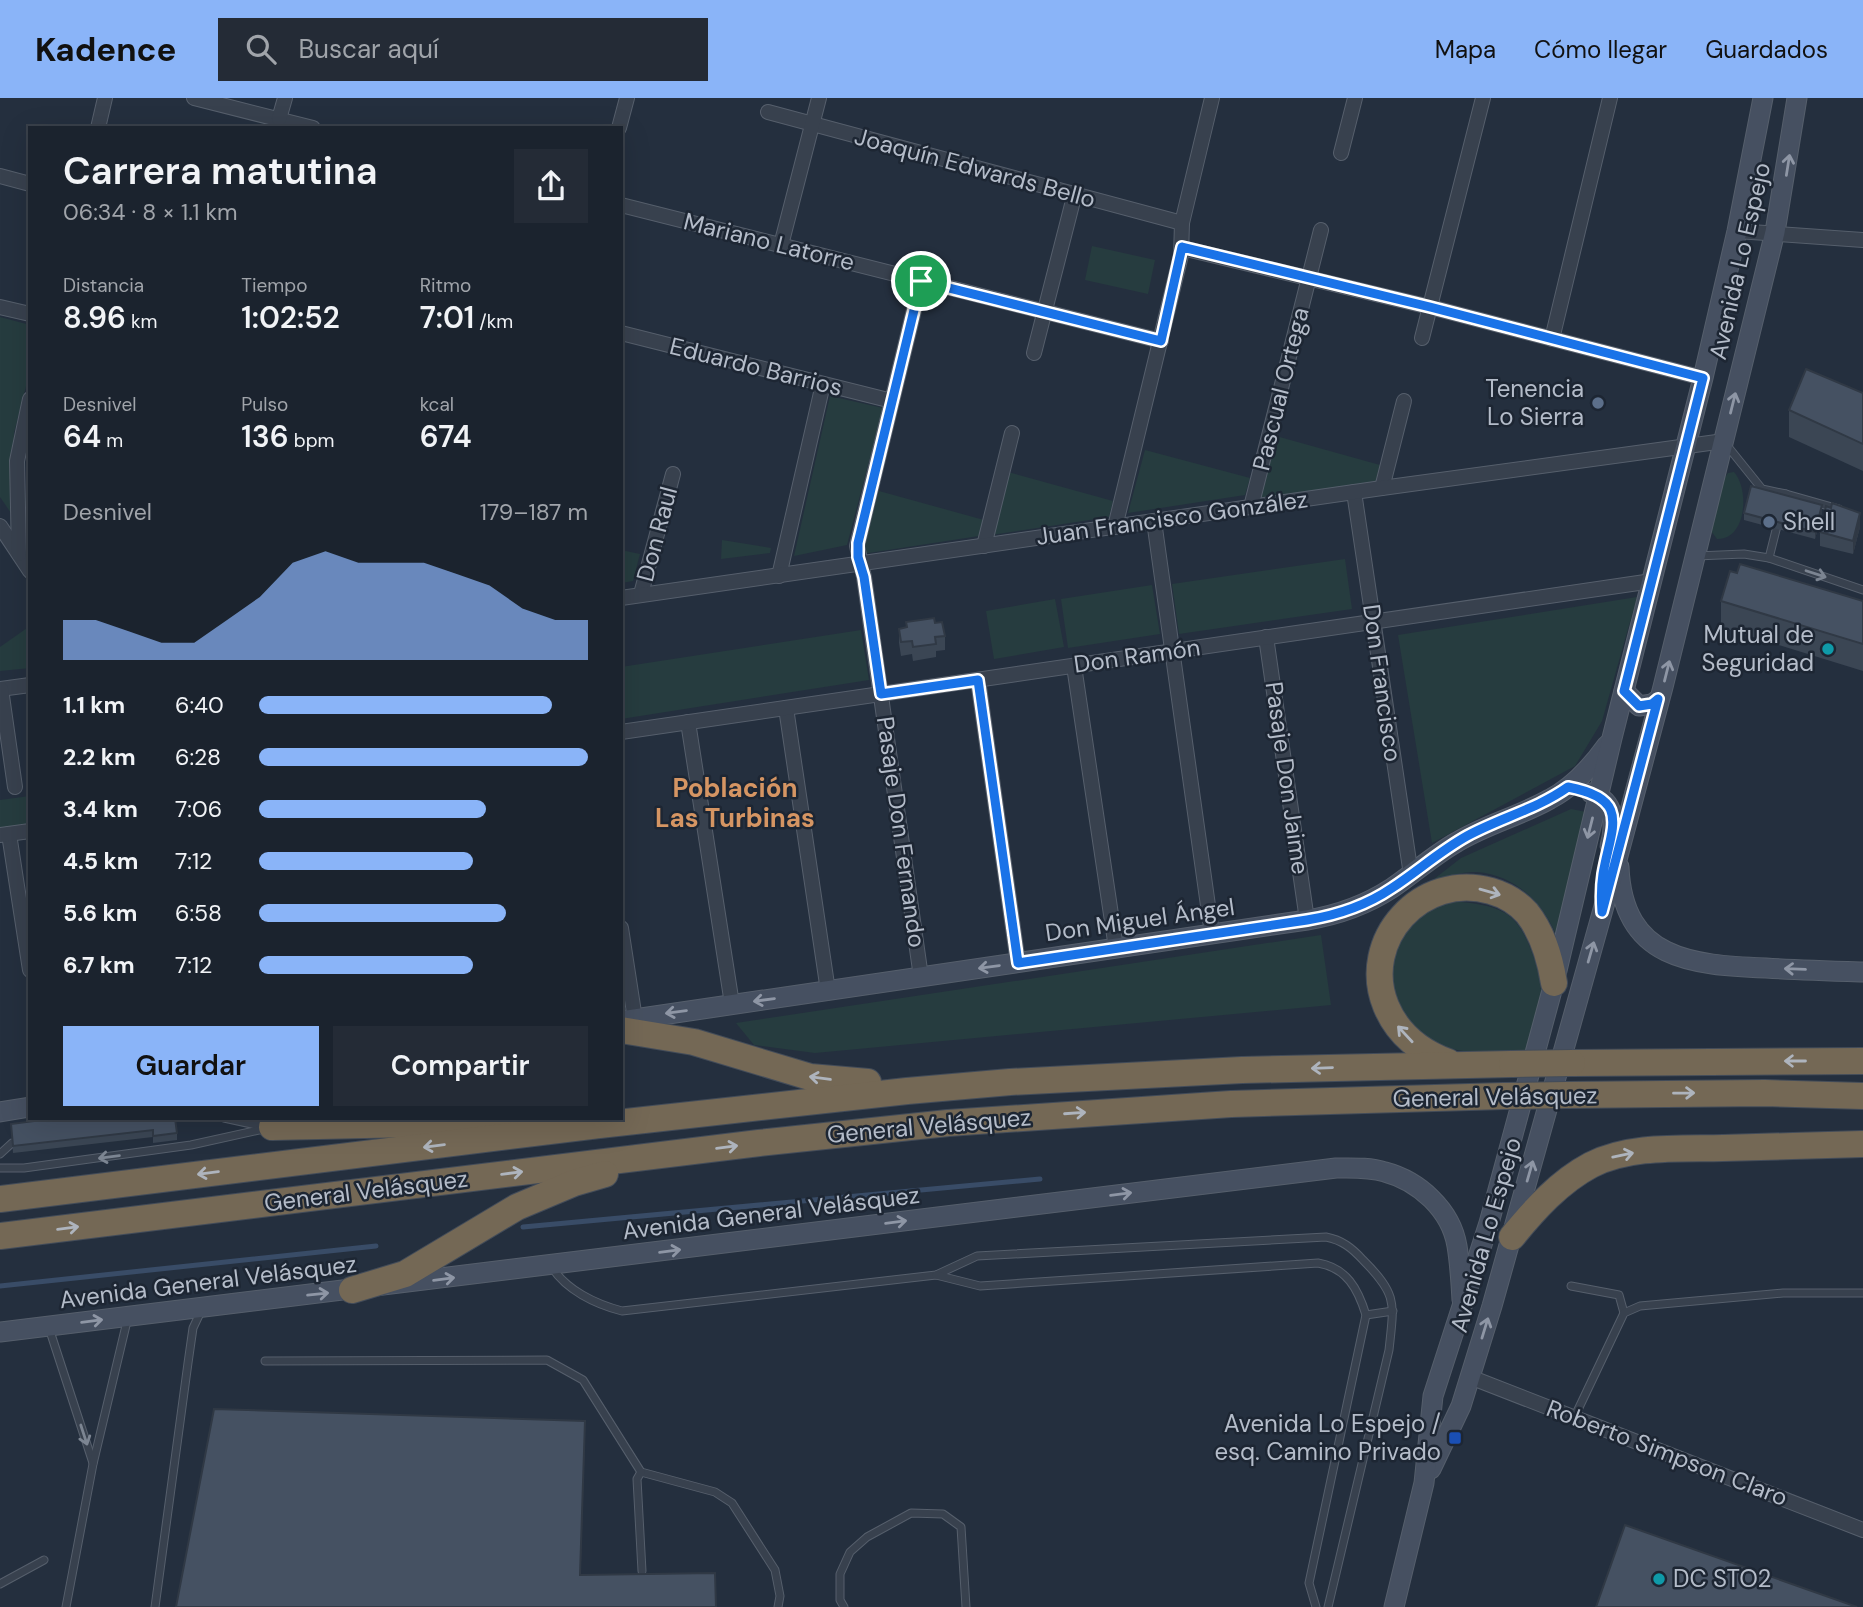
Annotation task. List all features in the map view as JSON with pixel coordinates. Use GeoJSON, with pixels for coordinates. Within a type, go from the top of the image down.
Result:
{"type":"FeatureCollection","features":[{"type":"Feature","properties":{"kind":"highway"},"geometry":{"type":"LineString","coordinates":[[1464,1066],[1449,1063],[1421,1050],[1399,1029],[1385,1004],[1381,990],[1381,962],[1390,935],[1406,912],[1427,896],[1450,888],[1487,890],[1510,899],[1534,924],[1547,952],[1554,983]]}},
{"type":"Feature","properties":{"kind":"highway"},"geometry":{"type":"LineString","coordinates":[[626,1023],[792,1072],[825,1079],[894,1083],[1010,1082]]}},
{"type":"Feature","properties":{"kind":"highway","name":"General Velásquez"},"geometry":{"type":"LineString","coordinates":[[0,1199],[802,1101],[1010,1082],[1242,1070],[1572,1063],[1863,1061]]}},
{"type":"Feature","properties":{"kind":"highway","name":"General Velásquez"},"geometry":{"type":"LineString","coordinates":[[0,1236],[846,1133],[1079,1113],[1231,1104],[1504,1096],[1765,1093],[1863,1096]]}},
{"type":"Feature","properties":{"kind":"highway"},"geometry":{"type":"LineString","coordinates":[[272,1127],[484,1122],[599,1125]]}},
{"type":"Feature","properties":{"kind":"highway"},"geometry":{"type":"LineString","coordinates":[[1512,1237],[1536,1209],[1568,1180],[1592,1165],[1621,1155],[1677,1149],[1863,1144]]}},
{"type":"Feature","properties":{"kind":"highway"},"geometry":{"type":"LineString","coordinates":[[352,1290],[405,1274],[434,1259],[500,1216],[535,1198],[659,1155]]}},
{"type":"Feature","properties":{"kind":"main road","name":"Avenida Lo Espejo"},"geometry":{"type":"LineString","coordinates":[[1394,1607],[1424,1483],[1433,1395],[1489,1223],[1554,983],[1612,738],[1703,378],[1737,231],[1763,98]]}},
{"type":"Feature","properties":{"kind":"main road","name":"Avenida Lo Espejo"},"geometry":{"type":"LineString","coordinates":[[1424,1483],[1461,1406],[1470,1377],[1512,1237],[1618,856],[1775,232],[1797,98]]}},
{"type":"Feature","properties":{"kind":"main road"},"geometry":{"type":"LineString","coordinates":[[1624,691],[1639,706],[1652,704],[1658,699]]}},
{"type":"Feature","properties":{"kind":"main road","name":"Don Miguel Ángel"},"geometry":{"type":"LineString","coordinates":[[626,1023],[732,1004],[1307,920],[1354,908],[1390,889],[1443,850],[1470,834],[1534,807],[1568,787],[1590,766],[1612,738]]}},
{"type":"Feature","properties":{"kind":"main road"},"geometry":{"type":"LineString","coordinates":[[1568,787],[1598,796],[1609,806],[1614,824],[1603,873],[1602,912]]}},
{"type":"Feature","properties":{"kind":"main road"},"geometry":{"type":"LineString","coordinates":[[1618,856],[1619,885],[1630,916],[1650,940],[1676,957],[1731,967],[1863,972]]}},
{"type":"Feature","properties":{"kind":"main road"},"geometry":{"type":"LineString","coordinates":[[0,1112],[28,1107]]}},
{"type":"Feature","properties":{"kind":"main road","name":"Avenida General Velásquez"},"geometry":{"type":"LineString","coordinates":[[0,1333],[1314,1170],[1358,1168],[1398,1176],[1423,1191],[1439,1207],[1452,1228],[1457,1244],[1462,1300]]}},
{"type":"Feature","properties":{"kind":"street"},"geometry":{"type":"LineString","coordinates":[[98,126],[105,98]]}},
{"type":"Feature","properties":{"kind":"street"},"geometry":{"type":"LineString","coordinates":[[194,98],[305,126]]}},
{"type":"Feature","properties":{"kind":"street"},"geometry":{"type":"LineString","coordinates":[[279,119],[285,98]]}},
{"type":"Feature","properties":{"kind":"street"},"geometry":{"type":"LineString","coordinates":[[620,126],[627,98]]}},
{"type":"Feature","properties":{"kind":"street"},"geometry":{"type":"LineString","coordinates":[[780,245],[819,98]]}},
{"type":"Feature","properties":{"kind":"street"},"geometry":{"type":"LineString","coordinates":[[1115,527],[1161,341],[1182,247],[1182,223],[1212,98]]}},
{"type":"Feature","properties":{"kind":"street"},"geometry":{"type":"LineString","coordinates":[[1341,153],[1355,98]]}},
{"type":"Feature","properties":{"kind":"street"},"geometry":{"type":"LineString","coordinates":[[1422,338],[1483,98]]}},
{"type":"Feature","properties":{"kind":"street"},"geometry":{"type":"LineString","coordinates":[[1552,339],[1609,98]]}},
{"type":"Feature","properties":{"kind":"street","name":"Joaquín Edwards Bello"},"geometry":{"type":"LineString","coordinates":[[768,112],[1182,223]]}},
{"type":"Feature","properties":{"kind":"street"},"geometry":{"type":"LineString","coordinates":[[0,176],[28,183]]}},
{"type":"Feature","properties":{"kind":"street"},"geometry":{"type":"LineString","coordinates":[[1034,353],[1075,194]]}},
{"type":"Feature","properties":{"kind":"street","name":"Mariano Latorre"},"geometry":{"type":"LineString","coordinates":[[623,206],[1161,341]]}},
{"type":"Feature","properties":{"kind":"street","name":"Pascual Ortega"},"geometry":{"type":"LineString","coordinates":[[1251,507],[1321,230]]}},
{"type":"Feature","properties":{"kind":"street"},"geometry":{"type":"LineString","coordinates":[[1737,231],[1863,240]]}},
{"type":"Feature","properties":{"kind":"street"},"geometry":{"type":"LineString","coordinates":[[1182,247],[1310,276],[1703,378]]}},
{"type":"Feature","properties":{"kind":"street","name":"Pasaje Don Fernando"},"geometry":{"type":"LineString","coordinates":[[921,281],[858,543],[921,977]]}},
{"type":"Feature","properties":{"kind":"street"},"geometry":{"type":"LineString","coordinates":[[0,307],[28,314]]}},
{"type":"Feature","properties":{"kind":"street","name":"Eduardo Barrios"},"geometry":{"type":"LineString","coordinates":[[623,334],[892,401]]}},
{"type":"Feature","properties":{"kind":"street"},"geometry":{"type":"LineString","coordinates":[[779,576],[823,384]]}},
{"type":"Feature","properties":{"kind":"street"},"geometry":{"type":"LineString","coordinates":[[1382,488],[1404,401]]}},
{"type":"Feature","properties":{"kind":"street"},"geometry":{"type":"LineString","coordinates":[[19,554],[17,461],[25,438],[28,415]]}},
{"type":"Feature","properties":{"kind":"street"},"geometry":{"type":"LineString","coordinates":[[985,546],[1012,433]]}},
{"type":"Feature","properties":{"kind":"street","name":"Juan Francisco González"},"geometry":{"type":"LineString","coordinates":[[623,598],[1724,441]]}},
{"type":"Feature","properties":{"kind":"street","name":"Don Raul"},"geometry":{"type":"LineString","coordinates":[[641,594],[673,474]]}},
{"type":"Feature","properties":{"kind":"street","name":"Don Francisco"},"geometry":{"type":"LineString","coordinates":[[1354,492],[1411,875]]}},
{"type":"Feature","properties":{"kind":"street"},"geometry":{"type":"LineString","coordinates":[[1154,521],[1212,934]]}},
{"type":"Feature","properties":{"kind":"street"},"geometry":{"type":"LineString","coordinates":[[0,526],[28,568]]}},
{"type":"Feature","properties":{"kind":"street","name":"Don Ramón"},"geometry":{"type":"LineString","coordinates":[[623,732],[1652,580]]}},
{"type":"Feature","properties":{"kind":"street","name":"Pasaje Don Jaime"},"geometry":{"type":"LineString","coordinates":[[1266,637],[1307,920]]}},
{"type":"Feature","properties":{"kind":"street"},"geometry":{"type":"LineString","coordinates":[[1074,666],[1116,948]]}},
{"type":"Feature","properties":{"kind":"street"},"geometry":{"type":"LineString","coordinates":[[978,680],[1018,963]]}},
{"type":"Feature","properties":{"kind":"street"},"geometry":{"type":"LineString","coordinates":[[15,787],[0,689],[28,685]]}},
{"type":"Feature","properties":{"kind":"street"},"geometry":{"type":"LineString","coordinates":[[786,708],[828,990]]}},
{"type":"Feature","properties":{"kind":"street"},"geometry":{"type":"LineString","coordinates":[[688,722],[732,1004]]}},
{"type":"Feature","properties":{"kind":"street"},"geometry":{"type":"LineString","coordinates":[[28,831],[4,835],[28,960]]}},
{"type":"Feature","properties":{"kind":"street"},"geometry":{"type":"LineString","coordinates":[[623,966],[626,1023]]}},
{"type":"Feature","properties":{"kind":"street","name":"Roberto Simpson Claro"},"geometry":{"type":"LineString","coordinates":[[1470,1377],[1863,1530]]}},
{"type":"Feature","properties":{"kind":"lane"},"geometry":{"type":"LineString","coordinates":[[1724,441],[1762,489],[1850,512]]}},
{"type":"Feature","properties":{"kind":"lane"},"geometry":{"type":"LineString","coordinates":[[1782,507],[1786,494]]}},
{"type":"Feature","properties":{"kind":"lane"},"geometry":{"type":"LineString","coordinates":[[1769,558],[1779,520]]}},
{"type":"Feature","properties":{"kind":"lane"},"geometry":{"type":"LineString","coordinates":[[1695,556],[1744,554],[1769,558],[1863,590]]}},
{"type":"Feature","properties":{"kind":"lane"},"geometry":{"type":"LineString","coordinates":[[235,1120],[272,1127]]}},
{"type":"Feature","properties":{"kind":"lane"},"geometry":{"type":"LineString","coordinates":[[0,1168],[24,1168],[173,1148],[272,1127]]}},
{"type":"Feature","properties":{"kind":"lane"},"geometry":{"type":"LineString","coordinates":[[0,1154],[12,1143]]}},
{"type":"Feature","properties":{"kind":"lane"},"geometry":{"type":"LineString","coordinates":[[550,1266],[559,1279],[601,1306],[622,1311],[936,1275],[977,1256],[1326,1237],[1337,1239],[1349,1246],[1381,1276],[1389,1289],[1393,1311],[1389,1350],[1328,1607]]}},
{"type":"Feature","properties":{"kind":"lane"},"geometry":{"type":"LineString","coordinates":[[936,1275],[980,1286],[1318,1263],[1339,1269],[1360,1295],[1366,1315],[1309,1583],[1316,1607]]}},
{"type":"Feature","properties":{"kind":"lane"},"geometry":{"type":"LineString","coordinates":[[1571,1286],[1619,1295],[1624,1313]]}},
{"type":"Feature","properties":{"kind":"lane"},"geometry":{"type":"LineString","coordinates":[[1575,1416],[1624,1313],[1640,1306],[1783,1293],[1863,1293]]}},
{"type":"Feature","properties":{"kind":"lane"},"geometry":{"type":"LineString","coordinates":[[155,1607],[189,1352],[193,1328],[202,1307]]}},
{"type":"Feature","properties":{"kind":"lane"},"geometry":{"type":"LineString","coordinates":[[1366,1315],[1393,1311]]}},
{"type":"Feature","properties":{"kind":"lane"},"geometry":{"type":"LineString","coordinates":[[65,1607],[93,1464],[128,1316]]}},
{"type":"Feature","properties":{"kind":"lane"},"geometry":{"type":"LineString","coordinates":[[48,1326],[93,1464]]}},
{"type":"Feature","properties":{"kind":"lane"},"geometry":{"type":"LineString","coordinates":[[265,1360],[547,1360],[583,1380],[641,1472],[715,1492],[732,1503],[775,1570],[780,1596],[778,1607]]}},
{"type":"Feature","properties":{"kind":"lane"},"geometry":{"type":"LineString","coordinates":[[641,1472],[637,1479],[642,1571]]}},
{"type":"Feature","properties":{"kind":"lane"},"geometry":{"type":"LineString","coordinates":[[844,1607],[840,1600],[840,1574],[850,1552],[867,1537],[911,1513],[943,1514],[961,1527],[966,1607]]}},
{"type":"Feature","properties":{"kind":"lane"},"geometry":{"type":"LineString","coordinates":[[0,1584],[44,1560]]}},
{"type":"Feature","properties":{"kind":"green space"},"geometry":{"type":"Polygon","coordinates":[[[1092,246],[1155,260],[1148,294],[1085,280],[1092,246]]]}},
{"type":"Feature","properties":{"kind":"green space"},"geometry":{"type":"Polygon","coordinates":[[[0,317],[28,324],[28,379],[14,433],[13,516],[0,497],[0,317]]]}},
{"type":"Feature","properties":{"kind":"green space"},"geometry":{"type":"Polygon","coordinates":[[[830,396],[883,408],[847,545],[794,556],[830,396]]]}},
{"type":"Feature","properties":{"kind":"green space"},"geometry":{"type":"Polygon","coordinates":[[[1276,436],[1380,465],[1376,481],[1259,499],[1276,436]]]}},
{"type":"Feature","properties":{"kind":"green space"},"geometry":{"type":"Polygon","coordinates":[[[1145,450],[1250,478],[1245,495],[1128,513],[1145,450]]]}},
{"type":"Feature","properties":{"kind":"green space"},"geometry":{"type":"Polygon","coordinates":[[[1008,472],[1113,501],[1109,517],[991,535],[1008,472]]]}},
{"type":"Feature","properties":{"kind":"green space"},"geometry":{"type":"Polygon","coordinates":[[[1734,472],[1742,490],[1742,513],[1734,531],[1727,537],[1717,539],[1711,531],[1724,479],[1728,473],[1734,472]]]}},
{"type":"Feature","properties":{"kind":"green space"},"geometry":{"type":"Polygon","coordinates":[[[879,491],[984,520],[979,536],[862,554],[879,491]]]}},
{"type":"Feature","properties":{"kind":"green space"},"geometry":{"type":"Polygon","coordinates":[[[722,540],[771,548],[770,553],[721,559],[722,540]]]}},
{"type":"Feature","properties":{"kind":"green space"},"geometry":{"type":"Polygon","coordinates":[[[623,550],[640,554],[633,581],[623,583],[623,550]]]}},
{"type":"Feature","properties":{"kind":"green space"},"geometry":{"type":"Polygon","coordinates":[[[1345,559],[1352,609],[1179,634],[1172,584],[1345,559]]]}},
{"type":"Feature","properties":{"kind":"green space"},"geometry":{"type":"Polygon","coordinates":[[[1152,585],[1160,634],[1068,648],[1061,599],[1152,585]]]}},
{"type":"Feature","properties":{"kind":"green space"},"geometry":{"type":"Polygon","coordinates":[[[1637,597],[1602,721],[1575,766],[1432,843],[1398,635],[1637,597]]]}},
{"type":"Feature","properties":{"kind":"green space"},"geometry":{"type":"Polygon","coordinates":[[[1055,599],[1064,647],[994,659],[986,611],[1055,599]]]}},
{"type":"Feature","properties":{"kind":"green space"},"geometry":{"type":"Polygon","coordinates":[[[28,627],[28,668],[0,671],[0,647],[28,627]]]}},
{"type":"Feature","properties":{"kind":"green space"},"geometry":{"type":"Polygon","coordinates":[[[861,630],[869,680],[623,719],[623,667],[861,630]]]}},
{"type":"Feature","properties":{"kind":"green space"},"geometry":{"type":"Polygon","coordinates":[[[28,796],[28,823],[0,828],[0,800],[28,796]]]}},
{"type":"Feature","properties":{"kind":"green space"},"geometry":{"type":"Polygon","coordinates":[[[1571,809],[1591,813],[1559,942],[1538,905],[1505,879],[1472,872],[1434,879],[1461,858],[1571,809]]]}},
{"type":"Feature","properties":{"kind":"green space"},"geometry":{"type":"Polygon","coordinates":[[[1452,901],[1486,906],[1505,913],[1514,920],[1528,942],[1538,970],[1542,997],[1541,1013],[1530,1050],[1484,1053],[1450,1048],[1422,1035],[1398,1008],[1390,976],[1392,958],[1399,941],[1419,917],[1452,901]]]}},
{"type":"Feature","properties":{"kind":"green space"},"geometry":{"type":"Polygon","coordinates":[[[1321,935],[1331,1005],[815,1053],[754,1045],[736,1023],[1321,935]]]}},
{"type":"Feature","properties":{"kind":"building"},"geometry":{"type":"Polygon","coordinates":[[[1806,369],[1863,393],[1863,444],[1789,410],[1806,369]]]}},
{"type":"Feature","properties":{"kind":"building"},"geometry":{"type":"Polygon","coordinates":[[[1751,486],[1822,505],[1815,532],[1744,513],[1751,486]]]}},
{"type":"Feature","properties":{"kind":"building"},"geometry":{"type":"Polygon","coordinates":[[[1832,503],[1860,513],[1853,541],[1820,532],[1826,506],[1831,508],[1832,503]]]}},
{"type":"Feature","properties":{"kind":"building"},"geometry":{"type":"Polygon","coordinates":[[[1740,564],[1863,601],[1863,644],[1721,601],[1730,571],[1737,573],[1740,564]]]}},
{"type":"Feature","properties":{"kind":"building"},"geometry":{"type":"Polygon","coordinates":[[[934,618],[935,623],[942,622],[945,636],[935,637],[936,644],[913,647],[912,641],[901,642],[899,629],[907,627],[906,622],[934,618]]]}},
{"type":"Feature","properties":{"kind":"building"},"geometry":{"type":"Polygon","coordinates":[[[42,1120],[175,1120],[177,1133],[153,1136],[153,1130],[13,1146],[11,1124],[42,1120]]]}},
{"type":"Feature","properties":{"kind":"building"},"geometry":{"type":"Polygon","coordinates":[[[214,1409],[585,1421],[580,1575],[715,1573],[716,1607],[176,1607],[214,1409]]]}},
{"type":"Feature","properties":{"kind":"building"},"geometry":{"type":"Polygon","coordinates":[[[1625,1525],[1857,1607],[1596,1607],[1625,1525]]]}},
{"type":"Feature","properties":{"kind":"waterway"},"geometry":{"type":"LineString","coordinates":[[523,1227],[1040,1179]]}},
{"type":"Feature","properties":{"kind":"waterway"},"geometry":{"type":"LineString","coordinates":[[0,1286],[376,1246]]}},
{"type":"Feature","properties":{"kind":"place","name":"Tenencia Lo Sierra"},"geometry":{"type":"Point","coordinates":[1598,403]}},
{"type":"Feature","properties":{"kind":"place","name":"Shell"},"geometry":{"type":"Point","coordinates":[1769,522]}},
{"type":"Feature","properties":{"kind":"place","name":"Mutual de Seguridad"},"geometry":{"type":"Point","coordinates":[1828,649]}},
{"type":"Feature","properties":{"kind":"place","name":"Avenida Lo Espejo / esq. Camino Privado"},"geometry":{"type":"Point","coordinates":[1455,1438]}},
{"type":"Feature","properties":{"kind":"place","name":"DC STO2"},"geometry":{"type":"Point","coordinates":[1659,1579]}},
{"type":"Feature","properties":{"kind":"district","name":"Población Las Turbinas"},"geometry":{"type":"Point","coordinates":[735,803]}},
{"type":"Feature","properties":{"kind":"route"},"geometry":{"type":"LineString","coordinates":[[1182,247],[1310,276],[1703,378],[1624,691],[1639,706],[1652,704],[1658,699],[1602,912],[1603,873],[1614,824],[1609,806],[1603,798],[1568,787],[1534,807],[1470,834],[1373,900],[1339,913],[1018,963],[978,680],[881,694],[864,577],[858,557],[857,546],[921,281],[1161,341],[1182,247]]}}]}
